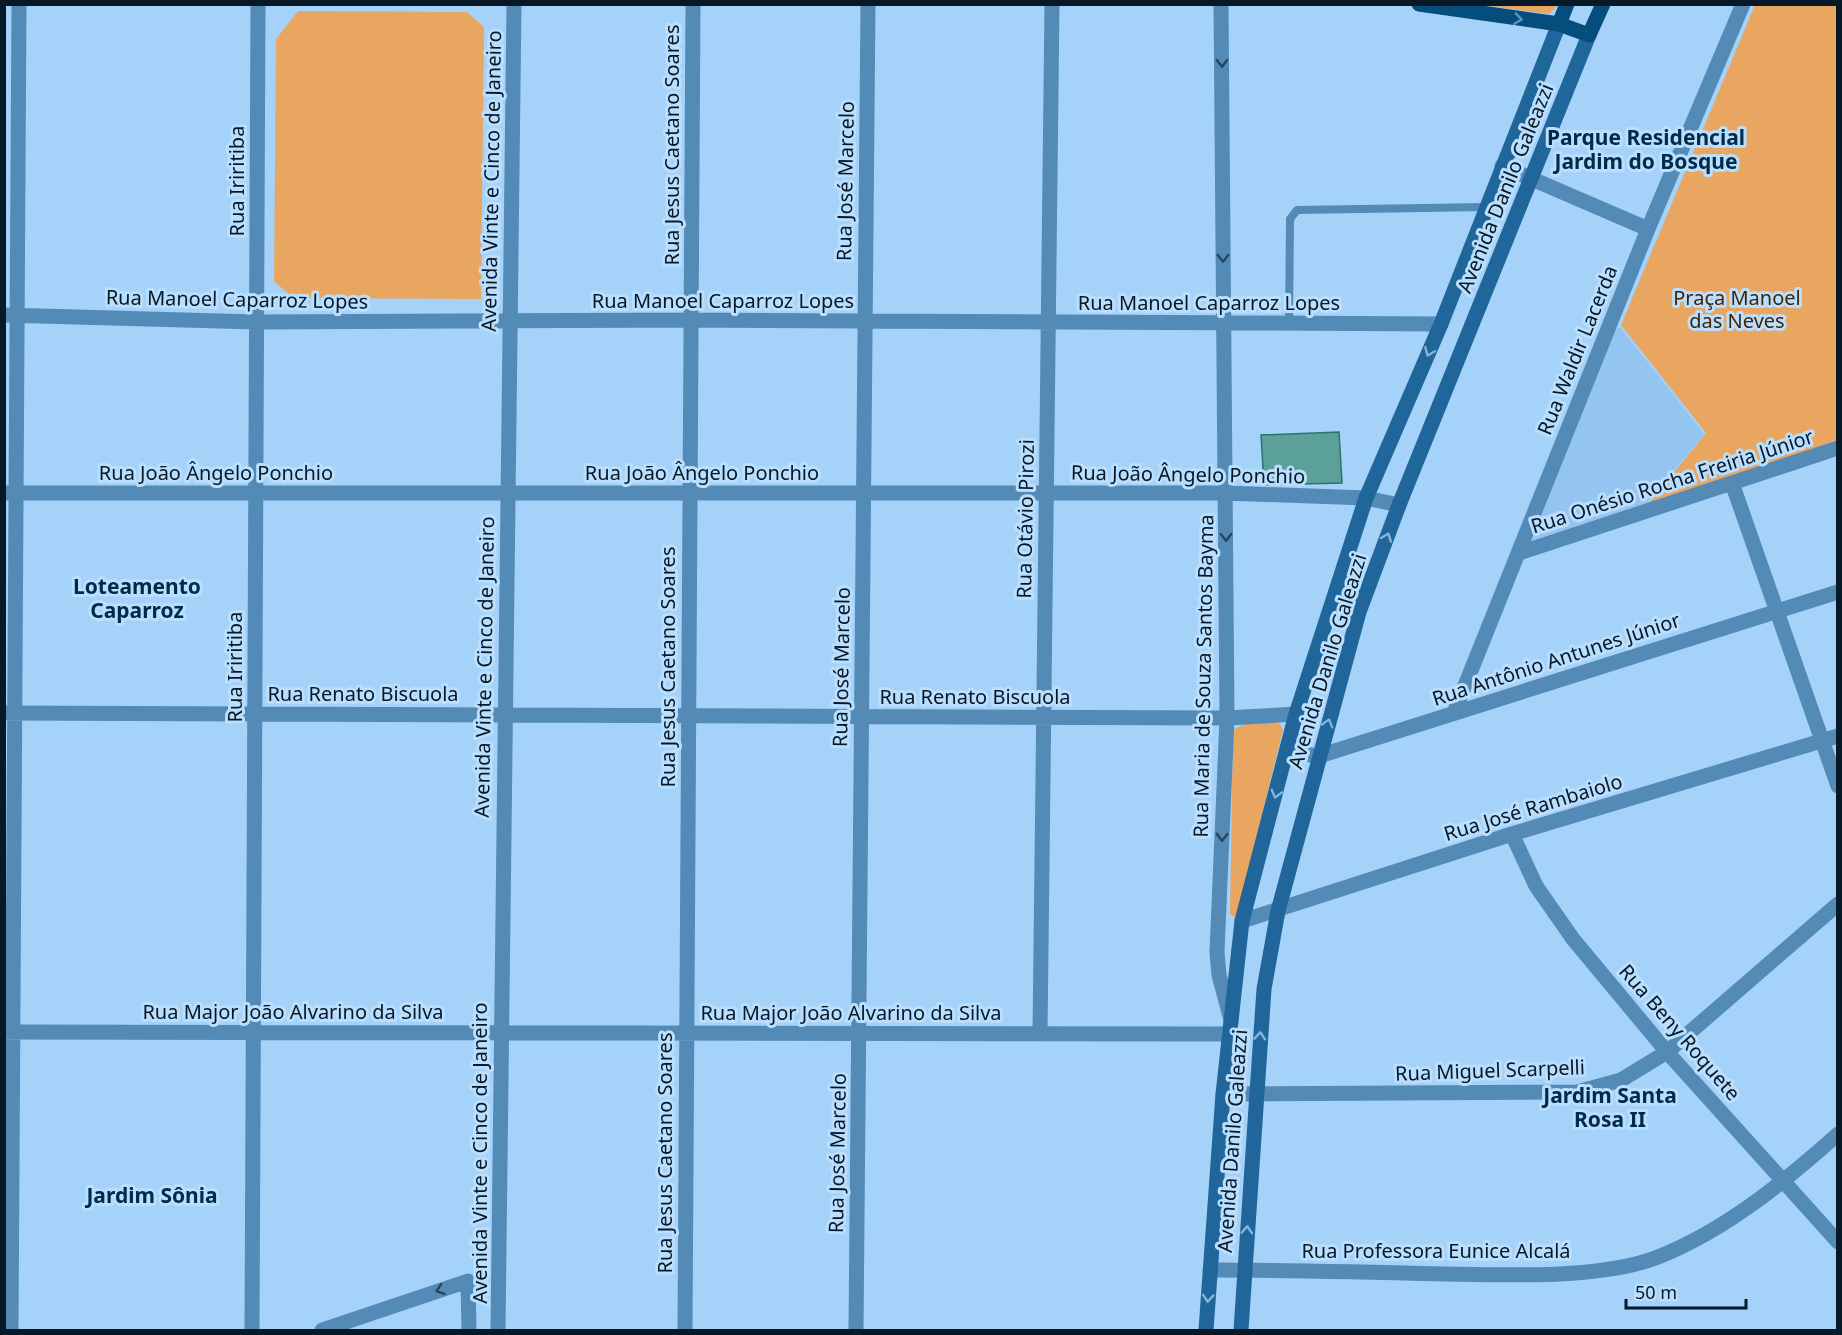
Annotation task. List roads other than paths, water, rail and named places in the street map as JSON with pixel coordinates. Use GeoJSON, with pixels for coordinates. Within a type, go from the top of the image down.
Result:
{"type":"FeatureCollection","features":[{"type":"Feature","properties":{"kind":"main road"},"geometry":{"type":"LineString","coordinates":[[1419,4],[1558,24],[1589,35]]}},
{"type":"Feature","properties":{"kind":"main road","name":"Avenida Danilo Galeazzi"},"geometry":{"type":"LineString","coordinates":[[1206,1330],[1222,1094],[1242,921],[1296,714],[1366,498],[1441,324],[1567,4]]}},
{"type":"Feature","properties":{"kind":"main road","name":"Avenida Danilo Galeazzi"},"geometry":{"type":"LineString","coordinates":[[1241,1330],[1264,989],[1278,911],[1319,756],[1359,612],[1399,505],[1603,4]]}},
{"type":"Feature","properties":{"kind":"street"},"geometry":{"type":"LineString","coordinates":[[11,1330],[9,1032],[11,315],[19,4]]}},
{"type":"Feature","properties":{"kind":"street","name":"Rua Iriritiba"},"geometry":{"type":"LineString","coordinates":[[252,1330],[258,4]]}},
{"type":"Feature","properties":{"kind":"street","name":"Avenida Vinte e Cinco de Janeiro"},"geometry":{"type":"LineString","coordinates":[[498,1330],[513,4]]}},
{"type":"Feature","properties":{"kind":"street","name":"Rua Jesus Caetano Soares"},"geometry":{"type":"LineString","coordinates":[[684,1330],[693,4]]}},
{"type":"Feature","properties":{"kind":"street","name":"Rua José Marcelo"},"geometry":{"type":"LineString","coordinates":[[856,1330],[868,4]]}},
{"type":"Feature","properties":{"kind":"street","name":"Rua Otávio Pirozi"},"geometry":{"type":"LineString","coordinates":[[1040,1034],[1052,4]]}},
{"type":"Feature","properties":{"kind":"street","name":"Rua Maria de Souza Santos Bayma"},"geometry":{"type":"LineString","coordinates":[[1221,4],[1227,718],[1217,952],[1219,975],[1231,1028]]}},
{"type":"Feature","properties":{"kind":"street","name":"Rua Waldir Lacerda"},"geometry":{"type":"LineString","coordinates":[[1454,713],[1648,229],[1743,4]]}},
{"type":"Feature","properties":{"kind":"street"},"geometry":{"type":"LineString","coordinates":[[1502,166],[1648,229]]}},
{"type":"Feature","properties":{"kind":"street","name":"Rua Manoel Caparroz Lopes"},"geometry":{"type":"LineString","coordinates":[[11,315],[257,322],[511,323],[690,320],[1441,324]]}},
{"type":"Feature","properties":{"kind":"street","name":"Rua Onésio Rocha Freiria Júnior"},"geometry":{"type":"LineString","coordinates":[[1519,554],[1838,448]]}},
{"type":"Feature","properties":{"kind":"street"},"geometry":{"type":"LineString","coordinates":[[1732,483],[1820,741],[1838,786]]}},
{"type":"Feature","properties":{"kind":"street","name":"Rua João Ângelo Ponchio"},"geometry":{"type":"LineString","coordinates":[[10,493],[1225,494],[1366,498],[1399,505]]}},
{"type":"Feature","properties":{"kind":"street","name":"Rua Antônio Antunes Júnior"},"geometry":{"type":"LineString","coordinates":[[1287,752],[1319,756],[1838,592]]}},
{"type":"Feature","properties":{"kind":"street","name":"Rua Renato Biscuola"},"geometry":{"type":"LineString","coordinates":[[10,713],[1227,718],[1296,714]]}},
{"type":"Feature","properties":{"kind":"street","name":"Rua José Rambaiolo"},"geometry":{"type":"LineString","coordinates":[[1242,921],[1512,834],[1838,735]]}},
{"type":"Feature","properties":{"kind":"street","name":"Rua Beny Roquete"},"geometry":{"type":"LineString","coordinates":[[1512,834],[1536,886],[1573,939],[1667,1052],[1838,1242]]}},
{"type":"Feature","properties":{"kind":"street","name":"Rua Miguel Scarpelli"},"geometry":{"type":"LineString","coordinates":[[1222,1094],[1577,1092],[1621,1080],[1667,1052],[1838,904]]}},
{"type":"Feature","properties":{"kind":"street","name":"Rua Major João Alvarino da Silva"},"geometry":{"type":"LineString","coordinates":[[9,1032],[1040,1034],[1231,1028]]}},
{"type":"Feature","properties":{"kind":"street","name":"Rua Professora Eunice Alcalá"},"geometry":{"type":"LineString","coordinates":[[1210,1270],[1520,1275],[1618,1268],[1657,1258],[1703,1235],[1785,1181],[1838,1134]]}},
{"type":"Feature","properties":{"kind":"street"},"geometry":{"type":"LineString","coordinates":[[322,1330],[468,1281],[469,1330]]}},
{"type":"Feature","properties":{"kind":"lane"},"geometry":{"type":"LineString","coordinates":[[1289,324],[1290,219],[1297,210],[1486,207]]}},
{"type":"Feature","properties":{"kind":"district","name":"Parque Residencial Jardim do Bosque"},"geometry":{"type":"Point","coordinates":[1646,149]}},
{"type":"Feature","properties":{"kind":"district","name":"Loteamento Caparroz"},"geometry":{"type":"Point","coordinates":[137,598]}},
{"type":"Feature","properties":{"kind":"district","name":"Jardim Santa Rosa II"},"geometry":{"type":"Point","coordinates":[1610,1107]}},
{"type":"Feature","properties":{"kind":"district","name":"Jardim Sônia"},"geometry":{"type":"Point","coordinates":[152,1195]}},
{"type":"Feature","properties":{"kind":"park label","name":"Praça Manoel das Neves"},"geometry":{"type":"Point","coordinates":[1737,308]}}]}
